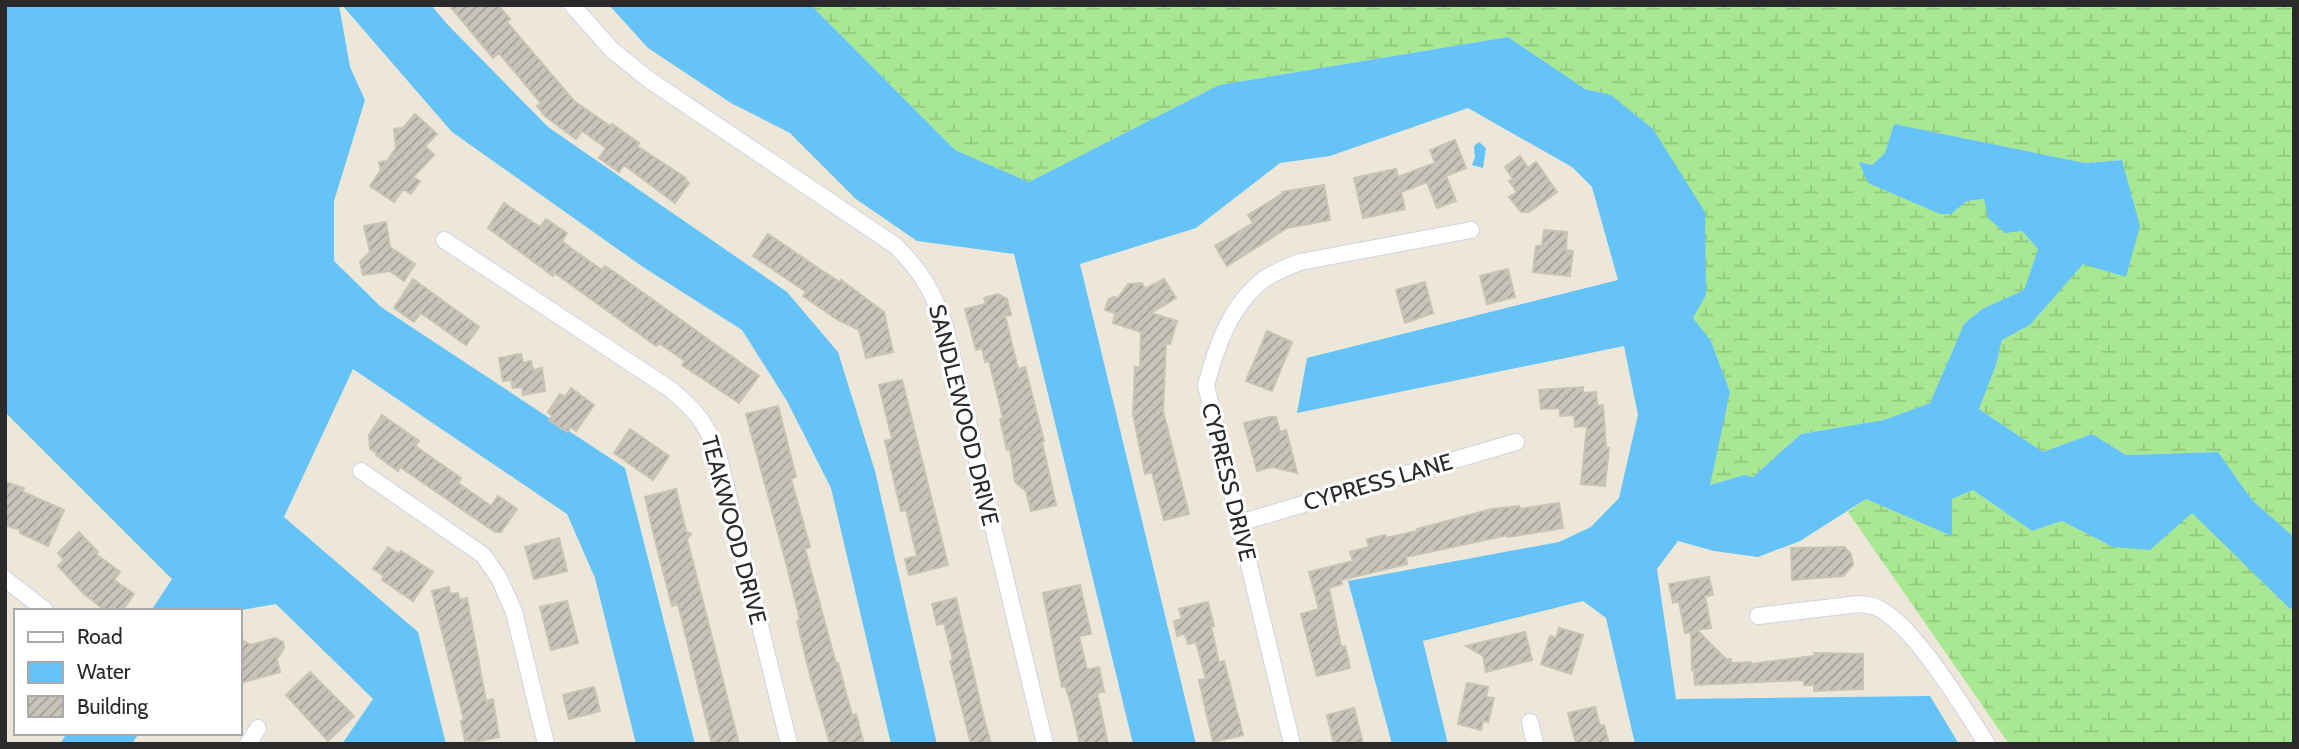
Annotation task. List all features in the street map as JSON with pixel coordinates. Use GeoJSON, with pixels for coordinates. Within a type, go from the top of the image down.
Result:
{"type":"FeatureCollection","features":[{"type":"Feature","properties":{"kind":"street","name":"SANDLEWOOD DRIVE"},"geometry":{"type":"LineString","coordinates":[[572,5],[612,50],[648,79],[896,246],[916,267],[933,292],[945,326],[1045,744]]}},
{"type":"Feature","properties":{"kind":"street","name":"CYPRESS DRIVE"},"geometry":{"type":"LineString","coordinates":[[1292,744],[1206,385],[1214,354],[1228,323],[1242,302],[1258,284],[1277,272],[1300,262],[1471,230]]}},
{"type":"Feature","properties":{"kind":"street","name":"TEAKWOOD DRIVE"},"geometry":{"type":"LineString","coordinates":[[444,240],[670,389],[696,410],[718,454],[789,744]]}},
{"type":"Feature","properties":{"kind":"street","name":"CYPRESS LANE"},"geometry":{"type":"LineString","coordinates":[[1239,523],[1516,442]]}},
{"type":"Feature","properties":{"kind":"street"},"geometry":{"type":"LineString","coordinates":[[361,471],[483,555],[499,578],[514,612],[546,744]]}},
{"type":"Feature","properties":{"kind":"street"},"geometry":{"type":"LineString","coordinates":[[5,579],[44,609]]}},
{"type":"Feature","properties":{"kind":"street"},"geometry":{"type":"LineString","coordinates":[[1758,616],[1859,604],[1875,607],[1896,622],[1922,650],[1987,744]]}},
{"type":"Feature","properties":{"kind":"street"},"geometry":{"type":"LineString","coordinates":[[1530,722],[1535,744]]}},
{"type":"Feature","properties":{"kind":"street"},"geometry":{"type":"LineString","coordinates":[[248,744],[258,727]]}},
{"type":"Feature","properties":{"kind":"green space"},"geometry":{"type":"Polygon","coordinates":[[[811,5],[2294,5],[2294,537],[2252,500],[2218,452],[2126,455],[2092,434],[2043,452],[1979,409],[1996,365],[2002,340],[2030,325],[2083,263],[2126,277],[2121,160],[2085,163],[1894,124],[1885,153],[1872,165],[1859,162],[1951,214],[1967,201],[1985,199],[2022,231],[2038,249],[2024,290],[1982,309],[1964,324],[1930,403],[1884,420],[1801,434],[1753,477],[1744,475],[1709,485],[1730,392],[1711,341],[1693,318],[1706,295],[1704,212],[1653,129],[1611,95],[1585,89],[1508,37],[1219,85],[1029,182],[955,150],[811,5]]]}},
{"type":"Feature","properties":{"kind":"green space"},"geometry":{"type":"Polygon","coordinates":[[[1973,490],[2032,531],[2062,521],[2113,547],[2192,512],[2290,609],[2294,608],[2294,744],[2009,744],[1848,512],[1866,499],[1951,535],[1952,499],[1973,490]]]}},
{"type":"Feature","properties":{"kind":"water"},"geometry":{"type":"Polygon","coordinates":[[[5,5],[339,5],[350,67],[365,100],[334,201],[334,261],[381,307],[625,468],[695,744],[636,744],[595,578],[567,514],[353,369],[284,517],[418,632],[446,744],[342,744],[373,699],[276,604],[242,610],[152,609],[172,579],[5,412],[5,5]]]}},
{"type":"Feature","properties":{"kind":"water"},"geometry":{"type":"Polygon","coordinates":[[[342,5],[431,5],[548,127],[787,292],[838,352],[875,471],[937,744],[891,744],[831,488],[787,401],[742,330],[643,267],[452,132],[342,5]]]}},
{"type":"Feature","properties":{"kind":"water"},"geometry":{"type":"Polygon","coordinates":[[[609,5],[811,5],[955,150],[1029,182],[1219,85],[1508,37],[1585,89],[1611,95],[1653,129],[1705,212],[1706,295],[1693,318],[1711,341],[1730,392],[1710,485],[1744,475],[1753,477],[1801,434],[1884,420],[1930,403],[1964,324],[1982,309],[2024,290],[2038,249],[2022,231],[2005,233],[1988,218],[1984,199],[1967,201],[1951,214],[1940,214],[1868,183],[1859,162],[1872,165],[1885,153],[1894,124],[2085,163],[2122,160],[2140,226],[2126,277],[2083,264],[2030,325],[2002,340],[1996,365],[1979,409],[2043,452],[2092,434],[2126,455],[2218,452],[2252,500],[2294,537],[2294,608],[2290,609],[2192,513],[2150,550],[2113,547],[2062,521],[2032,531],[1973,490],[1952,499],[1952,536],[1866,499],[1800,541],[1758,557],[1714,551],[1678,541],[1657,569],[1676,699],[1930,696],[1959,744],[1635,744],[1606,618],[1583,601],[1423,641],[1448,744],[1392,744],[1348,581],[1559,542],[1591,527],[1619,498],[1638,415],[1624,346],[1297,413],[1307,358],[1618,280],[1592,187],[1572,167],[1468,108],[1330,156],[1280,163],[1196,228],[1080,264],[1196,744],[1133,744],[1014,254],[917,241],[856,199],[790,133],[731,103],[648,48],[609,5]]]}},
{"type":"Feature","properties":{"kind":"water"},"geometry":{"type":"Polygon","coordinates":[[[1479,142],[1486,148],[1483,168],[1472,165],[1475,157],[1474,146],[1479,142]]]}},
{"type":"Feature","properties":{"kind":"water"},"geometry":{"type":"Polygon","coordinates":[[[66,735],[138,735],[132,744],[60,744],[66,735]]]}},
{"type":"Feature","properties":{"kind":"building"},"geometry":{"type":"Polygon","coordinates":[[[449,5],[498,5],[510,19],[507,22],[574,101],[610,126],[612,124],[639,143],[637,146],[686,178],[689,183],[675,203],[624,165],[619,172],[599,158],[606,148],[582,131],[576,139],[545,116],[537,106],[541,103],[499,53],[493,58],[449,5]]]}},
{"type":"Feature","properties":{"kind":"building"},"geometry":{"type":"Polygon","coordinates":[[[415,114],[437,134],[425,146],[434,155],[413,177],[420,181],[411,194],[403,189],[394,202],[370,186],[381,170],[379,162],[387,161],[396,148],[394,129],[403,128],[415,114]]]}},
{"type":"Feature","properties":{"kind":"building"},"geometry":{"type":"Polygon","coordinates":[[[1455,140],[1466,168],[1446,176],[1456,201],[1437,208],[1427,182],[1401,192],[1405,209],[1363,218],[1354,178],[1396,169],[1398,177],[1435,163],[1430,150],[1455,140]]]}},
{"type":"Feature","properties":{"kind":"building"},"geometry":{"type":"Polygon","coordinates":[[[1520,156],[1528,168],[1536,162],[1557,192],[1529,212],[1521,212],[1509,197],[1517,192],[1509,181],[1513,179],[1505,167],[1520,156]]]}},
{"type":"Feature","properties":{"kind":"building"},"geometry":{"type":"Polygon","coordinates":[[[1324,185],[1330,220],[1287,228],[1227,266],[1215,246],[1253,223],[1248,215],[1282,192],[1324,185]]]}},
{"type":"Feature","properties":{"kind":"building"},"geometry":{"type":"Polygon","coordinates":[[[504,203],[540,227],[546,219],[567,233],[562,241],[572,249],[602,270],[605,266],[617,274],[759,376],[739,403],[682,365],[685,361],[659,343],[656,346],[488,228],[504,203]]]}},
{"type":"Feature","properties":{"kind":"building"},"geometry":{"type":"Polygon","coordinates":[[[386,222],[390,247],[415,264],[404,281],[390,271],[363,275],[360,262],[370,252],[364,226],[386,222]]]}},
{"type":"Feature","properties":{"kind":"building"},"geometry":{"type":"Polygon","coordinates":[[[1544,230],[1567,232],[1566,250],[1573,251],[1570,276],[1533,272],[1536,246],[1542,246],[1544,230]]]}},
{"type":"Feature","properties":{"kind":"building"},"geometry":{"type":"Polygon","coordinates":[[[768,234],[840,282],[841,280],[884,312],[893,352],[866,358],[859,330],[838,320],[803,296],[806,292],[753,256],[768,234]]]}},
{"type":"Feature","properties":{"kind":"building"},"geometry":{"type":"Polygon","coordinates":[[[1508,269],[1515,297],[1487,304],[1480,276],[1508,269]]]}},
{"type":"Feature","properties":{"kind":"building"},"geometry":{"type":"Polygon","coordinates":[[[413,279],[479,327],[466,345],[421,313],[414,322],[394,308],[413,279]]]}},
{"type":"Feature","properties":{"kind":"building"},"geometry":{"type":"Polygon","coordinates":[[[1164,279],[1176,298],[1151,313],[1177,321],[1170,344],[1166,343],[1163,411],[1189,514],[1164,520],[1152,472],[1145,474],[1133,414],[1135,367],[1140,367],[1141,332],[1113,323],[1115,313],[1105,310],[1108,300],[1118,298],[1128,284],[1142,283],[1145,289],[1164,279]]]}},
{"type":"Feature","properties":{"kind":"building"},"geometry":{"type":"Polygon","coordinates":[[[1425,282],[1433,313],[1405,323],[1396,290],[1425,282]]]}},
{"type":"Feature","properties":{"kind":"building"},"geometry":{"type":"Polygon","coordinates":[[[998,294],[1007,299],[1011,315],[1005,316],[1018,369],[1025,367],[1044,441],[1042,442],[1056,505],[1031,511],[1026,491],[1015,482],[989,361],[985,362],[982,348],[976,350],[965,309],[986,304],[984,298],[998,294]]]}},
{"type":"Feature","properties":{"kind":"building"},"geometry":{"type":"Polygon","coordinates":[[[1267,331],[1292,342],[1272,391],[1246,381],[1267,331]]]}},
{"type":"Feature","properties":{"kind":"building"},"geometry":{"type":"Polygon","coordinates":[[[521,354],[523,363],[531,361],[533,370],[542,368],[545,391],[523,395],[522,387],[513,388],[511,380],[503,381],[499,358],[521,354]]]}},
{"type":"Feature","properties":{"kind":"building"},"geometry":{"type":"Polygon","coordinates":[[[902,380],[948,565],[909,575],[905,559],[917,556],[906,510],[901,511],[885,441],[892,439],[879,385],[902,380]]]}},
{"type":"Feature","properties":{"kind":"building"},"geometry":{"type":"Polygon","coordinates":[[[1583,387],[1583,393],[1596,392],[1597,406],[1603,405],[1606,448],[1609,448],[1605,486],[1581,484],[1587,426],[1575,427],[1574,415],[1560,416],[1560,408],[1541,409],[1539,390],[1583,387]]]}},
{"type":"Feature","properties":{"kind":"building"},"geometry":{"type":"Polygon","coordinates":[[[571,388],[594,405],[576,431],[571,427],[567,432],[549,420],[552,416],[548,412],[560,394],[565,397],[571,388]]]}},
{"type":"Feature","properties":{"kind":"building"},"geometry":{"type":"Polygon","coordinates":[[[778,406],[796,477],[791,479],[810,547],[805,549],[836,664],[838,663],[852,715],[856,714],[864,744],[830,744],[809,671],[788,570],[746,414],[778,406]]]}},
{"type":"Feature","properties":{"kind":"building"},"geometry":{"type":"Polygon","coordinates":[[[382,415],[419,441],[415,446],[461,478],[458,483],[491,506],[498,496],[517,509],[501,532],[495,532],[400,467],[398,471],[376,455],[376,452],[370,449],[369,435],[382,415]]]}},
{"type":"Feature","properties":{"kind":"building"},"geometry":{"type":"Polygon","coordinates":[[[1276,417],[1280,432],[1286,430],[1297,473],[1272,467],[1257,471],[1244,423],[1276,417]]]}},
{"type":"Feature","properties":{"kind":"building"},"geometry":{"type":"Polygon","coordinates":[[[630,429],[669,456],[653,480],[614,453],[630,429]]]}},
{"type":"Feature","properties":{"kind":"building"},"geometry":{"type":"Polygon","coordinates":[[[5,482],[24,488],[23,492],[64,510],[48,546],[20,533],[21,530],[5,525],[5,482]]]}},
{"type":"Feature","properties":{"kind":"building"},"geometry":{"type":"Polygon","coordinates":[[[676,489],[686,531],[691,534],[687,539],[739,744],[712,744],[678,604],[672,606],[654,536],[645,497],[676,489]]]}},
{"type":"Feature","properties":{"kind":"building"},"geometry":{"type":"Polygon","coordinates":[[[1559,503],[1563,528],[1508,535],[1406,557],[1407,564],[1341,580],[1342,584],[1329,588],[1341,647],[1345,646],[1350,668],[1317,676],[1301,614],[1319,609],[1309,572],[1353,561],[1350,552],[1369,547],[1367,539],[1417,531],[1492,509],[1519,506],[1520,509],[1559,503]]]}},
{"type":"Feature","properties":{"kind":"building"},"geometry":{"type":"Polygon","coordinates":[[[79,532],[98,552],[96,554],[120,572],[114,580],[134,594],[123,609],[103,609],[84,594],[58,566],[64,560],[58,553],[79,532]]]}},
{"type":"Feature","properties":{"kind":"building"},"geometry":{"type":"Polygon","coordinates":[[[559,538],[567,571],[534,579],[525,547],[559,538]]]}},
{"type":"Feature","properties":{"kind":"building"},"geometry":{"type":"Polygon","coordinates":[[[388,547],[399,554],[401,551],[433,572],[413,601],[382,580],[384,576],[373,569],[388,547]]]}},
{"type":"Feature","properties":{"kind":"building"},"geometry":{"type":"Polygon","coordinates":[[[1844,547],[1851,554],[1853,565],[1843,576],[1792,580],[1791,548],[1844,547]]]}},
{"type":"Feature","properties":{"kind":"building"},"geometry":{"type":"Polygon","coordinates":[[[1709,577],[1713,595],[1705,596],[1711,628],[1697,630],[1726,659],[1731,659],[1731,663],[1751,664],[1814,656],[1814,653],[1863,654],[1863,689],[1814,691],[1814,685],[1804,685],[1804,680],[1695,685],[1691,632],[1685,633],[1679,601],[1673,603],[1669,584],[1709,577]]]}},
{"type":"Feature","properties":{"kind":"building"},"geometry":{"type":"Polygon","coordinates":[[[1080,585],[1091,634],[1079,636],[1087,670],[1099,667],[1104,692],[1097,693],[1108,744],[1080,744],[1070,700],[1065,686],[1062,687],[1043,593],[1080,585]]]}},
{"type":"Feature","properties":{"kind":"building"},"geometry":{"type":"Polygon","coordinates":[[[449,587],[450,594],[458,593],[459,600],[467,598],[486,701],[493,699],[499,737],[470,743],[469,740],[465,741],[461,721],[464,720],[432,591],[449,587]]]}},
{"type":"Feature","properties":{"kind":"building"},"geometry":{"type":"Polygon","coordinates":[[[956,598],[991,744],[971,744],[950,661],[953,660],[944,623],[937,625],[932,604],[956,598]]]}},
{"type":"Feature","properties":{"kind":"building"},"geometry":{"type":"Polygon","coordinates":[[[567,601],[578,643],[551,650],[540,607],[567,601]]]}},
{"type":"Feature","properties":{"kind":"building"},"geometry":{"type":"Polygon","coordinates":[[[1208,602],[1219,663],[1224,661],[1243,735],[1213,742],[1199,680],[1206,679],[1196,642],[1188,644],[1185,634],[1177,636],[1174,621],[1182,619],[1179,609],[1208,602]]]}},
{"type":"Feature","properties":{"kind":"building"},"geometry":{"type":"Polygon","coordinates":[[[1559,628],[1583,635],[1571,674],[1541,664],[1550,636],[1556,638],[1559,628]]]}},
{"type":"Feature","properties":{"kind":"building"},"geometry":{"type":"Polygon","coordinates":[[[1525,632],[1532,660],[1486,672],[1483,656],[1466,646],[1525,632]]]}},
{"type":"Feature","properties":{"kind":"building"},"geometry":{"type":"Polygon","coordinates":[[[275,638],[283,642],[284,648],[277,659],[280,672],[242,682],[242,640],[251,645],[275,638]]]}},
{"type":"Feature","properties":{"kind":"building"},"geometry":{"type":"Polygon","coordinates":[[[310,672],[354,716],[328,741],[286,695],[310,672]]]}},
{"type":"Feature","properties":{"kind":"building"},"geometry":{"type":"Polygon","coordinates":[[[1467,683],[1488,687],[1486,697],[1494,698],[1488,722],[1483,721],[1481,730],[1458,724],[1467,683]]]}},
{"type":"Feature","properties":{"kind":"building"},"geometry":{"type":"Polygon","coordinates":[[[594,687],[600,711],[569,719],[563,695],[594,687]]]}},
{"type":"Feature","properties":{"kind":"building"},"geometry":{"type":"Polygon","coordinates":[[[1595,707],[1609,744],[1576,744],[1568,713],[1595,707]]]}},
{"type":"Feature","properties":{"kind":"building"},"geometry":{"type":"Polygon","coordinates":[[[1354,708],[1363,744],[1334,744],[1327,715],[1354,708]]]}}]}
